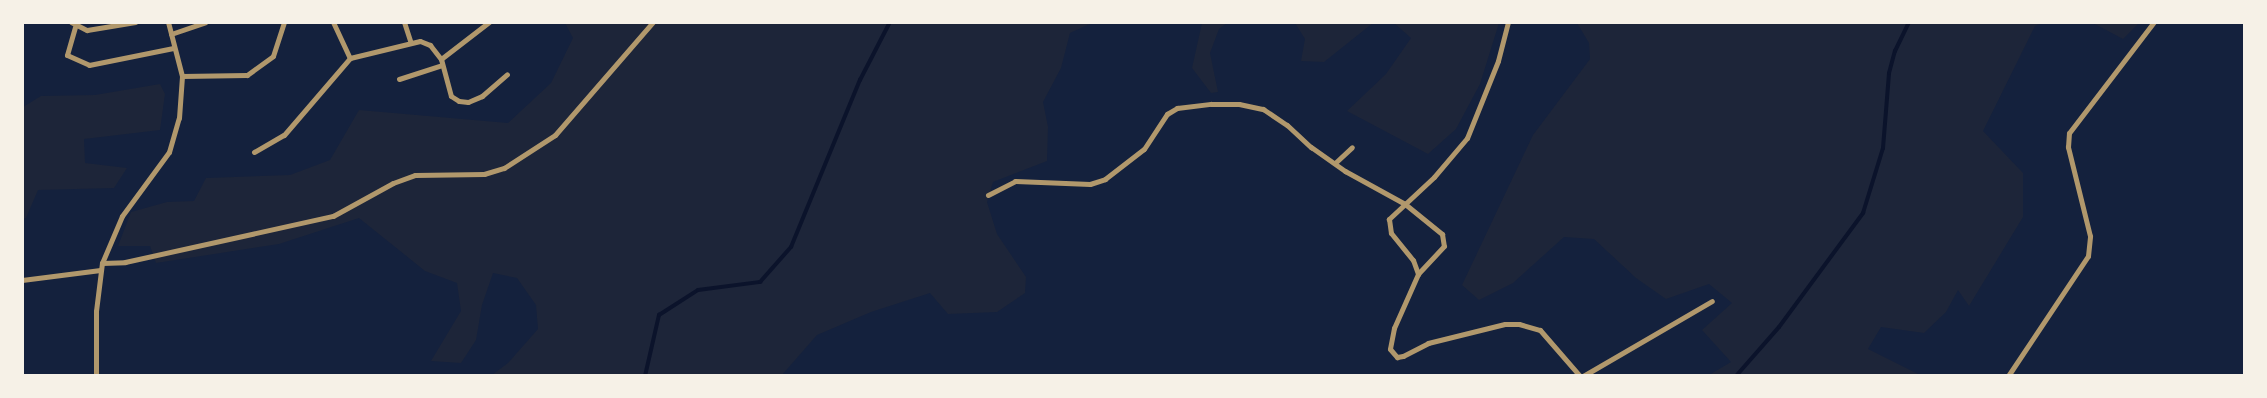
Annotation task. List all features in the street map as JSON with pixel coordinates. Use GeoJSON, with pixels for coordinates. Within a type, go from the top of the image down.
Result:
{"type":"FeatureCollection","features":[{"type":"Feature","properties":{"kind":"street"},"geometry":{"type":"LineString","coordinates":[[135,22],[87,30],[73,25],[67,55],[89,65],[173,48]]}},
{"type":"Feature","properties":{"kind":"street"},"geometry":{"type":"LineString","coordinates":[[96,376],[100,270],[102,263],[122,216],[169,152],[179,118],[182,76],[173,48],[168,22]]}},
{"type":"Feature","properties":{"kind":"street"},"geometry":{"type":"LineString","coordinates":[[171,34],[205,22]]}},
{"type":"Feature","properties":{"kind":"street"},"geometry":{"type":"LineString","coordinates":[[182,76],[247,75],[273,56],[284,22]]}},
{"type":"Feature","properties":{"kind":"street"},"geometry":{"type":"LineString","coordinates":[[333,22],[350,58]]}},
{"type":"Feature","properties":{"kind":"street"},"geometry":{"type":"LineString","coordinates":[[404,22],[410,41]]}},
{"type":"Feature","properties":{"kind":"street"},"geometry":{"type":"LineString","coordinates":[[441,59],[489,22]]}},
{"type":"Feature","properties":{"kind":"street"},"geometry":{"type":"LineString","coordinates":[[102,263],[125,262],[333,216],[393,183],[415,175],[484,174],[504,168],[555,135],[653,22]]}},
{"type":"Feature","properties":{"kind":"street"},"geometry":{"type":"LineString","coordinates":[[1418,274],[1413,260],[1389,228],[1389,219],[1406,204],[1467,138],[1498,61],[1508,22]]}},
{"type":"Feature","properties":{"kind":"street"},"geometry":{"type":"LineString","coordinates":[[2008,376],[2083,266],[2090,247],[2068,147],[2070,133],[2154,22]]}},
{"type":"Feature","properties":{"kind":"street"},"geometry":{"type":"LineString","coordinates":[[254,152],[284,135],[350,58],[373,55],[410,41],[430,45],[441,59],[451,96],[459,101],[468,102],[482,96],[507,74]]}},
{"type":"Feature","properties":{"kind":"street"},"geometry":{"type":"LineString","coordinates":[[399,79],[442,66]]}},
{"type":"Feature","properties":{"kind":"street"},"geometry":{"type":"LineString","coordinates":[[988,195],[1015,181],[1090,184],[1105,179],[1144,149],[1168,114],[1177,108],[1211,104],[1262,109],[1335,163],[1406,204],[1445,240],[1444,246],[1418,274],[1391,339],[1390,349],[1397,357],[1414,352],[1428,343],[1505,324],[1519,324],[1540,330],[1582,376],[1712,302]]}},
{"type":"Feature","properties":{"kind":"street"},"geometry":{"type":"LineString","coordinates":[[1335,163],[1352,147]]}},
{"type":"Feature","properties":{"kind":"street"},"geometry":{"type":"LineString","coordinates":[[22,280],[100,270]]}},
{"type":"Feature","properties":{"kind":"shaded area"},"geometry":{"type":"Polygon","coordinates":[[[565,23],[1092,23],[1070,33],[1061,68],[1043,102],[1048,127],[1047,161],[993,182],[987,202],[997,234],[1026,277],[1025,293],[997,312],[948,314],[930,293],[871,312],[817,335],[782,375],[492,375],[508,363],[538,329],[536,305],[517,278],[493,273],[482,305],[476,340],[461,363],[431,361],[461,311],[457,283],[425,271],[359,218],[279,244],[156,263],[150,246],[118,246],[131,212],[167,202],[194,201],[206,178],[290,175],[330,160],[359,110],[508,123],[551,83],[573,38],[565,23]]]}},
{"type":"Feature","properties":{"kind":"shaded area"},"geometry":{"type":"Polygon","coordinates":[[[1202,23],[1227,23],[1219,29],[1210,53],[1218,92],[1211,93],[1192,68],[1202,23]]]}},
{"type":"Feature","properties":{"kind":"shaded area"},"geometry":{"type":"Polygon","coordinates":[[[1295,23],[1373,23],[1324,62],[1301,61],[1305,39],[1295,23]]]}},
{"type":"Feature","properties":{"kind":"shaded area"},"geometry":{"type":"Polygon","coordinates":[[[1394,23],[1499,23],[1480,84],[1456,129],[1428,154],[1347,111],[1386,74],[1411,38],[1394,23]]]}},
{"type":"Feature","properties":{"kind":"shaded area"},"geometry":{"type":"Polygon","coordinates":[[[1577,23],[2042,23],[2035,26],[1983,131],[2023,173],[2023,217],[1969,306],[1958,290],[1946,312],[1924,333],[1881,327],[1868,349],[1920,375],[1709,375],[1731,362],[1702,330],[1732,303],[1709,284],[1666,299],[1636,278],[1594,239],[1564,237],[1513,283],[1479,300],[1462,285],[1533,135],[1590,59],[1589,43],[1577,23]]]}},
{"type":"Feature","properties":{"kind":"shaded area"},"geometry":{"type":"Polygon","coordinates":[[[2093,23],[2139,23],[2123,39],[2093,23]]]}},
{"type":"Feature","properties":{"kind":"shaded area"},"geometry":{"type":"Polygon","coordinates":[[[160,84],[165,94],[160,130],[84,139],[85,163],[127,168],[114,188],[38,190],[26,218],[23,219],[23,107],[41,96],[95,95],[160,84]]]}},
{"type":"Feature","properties":{"kind":"waterway"},"geometry":{"type":"LineString","coordinates":[[645,376],[659,315],[698,290],[760,282],[791,247],[860,80],[890,22]]}},
{"type":"Feature","properties":{"kind":"waterway"},"geometry":{"type":"LineString","coordinates":[[1736,376],[1779,327],[1863,213],[1883,148],[1889,73],[1895,51],[1909,22]]}}]}
